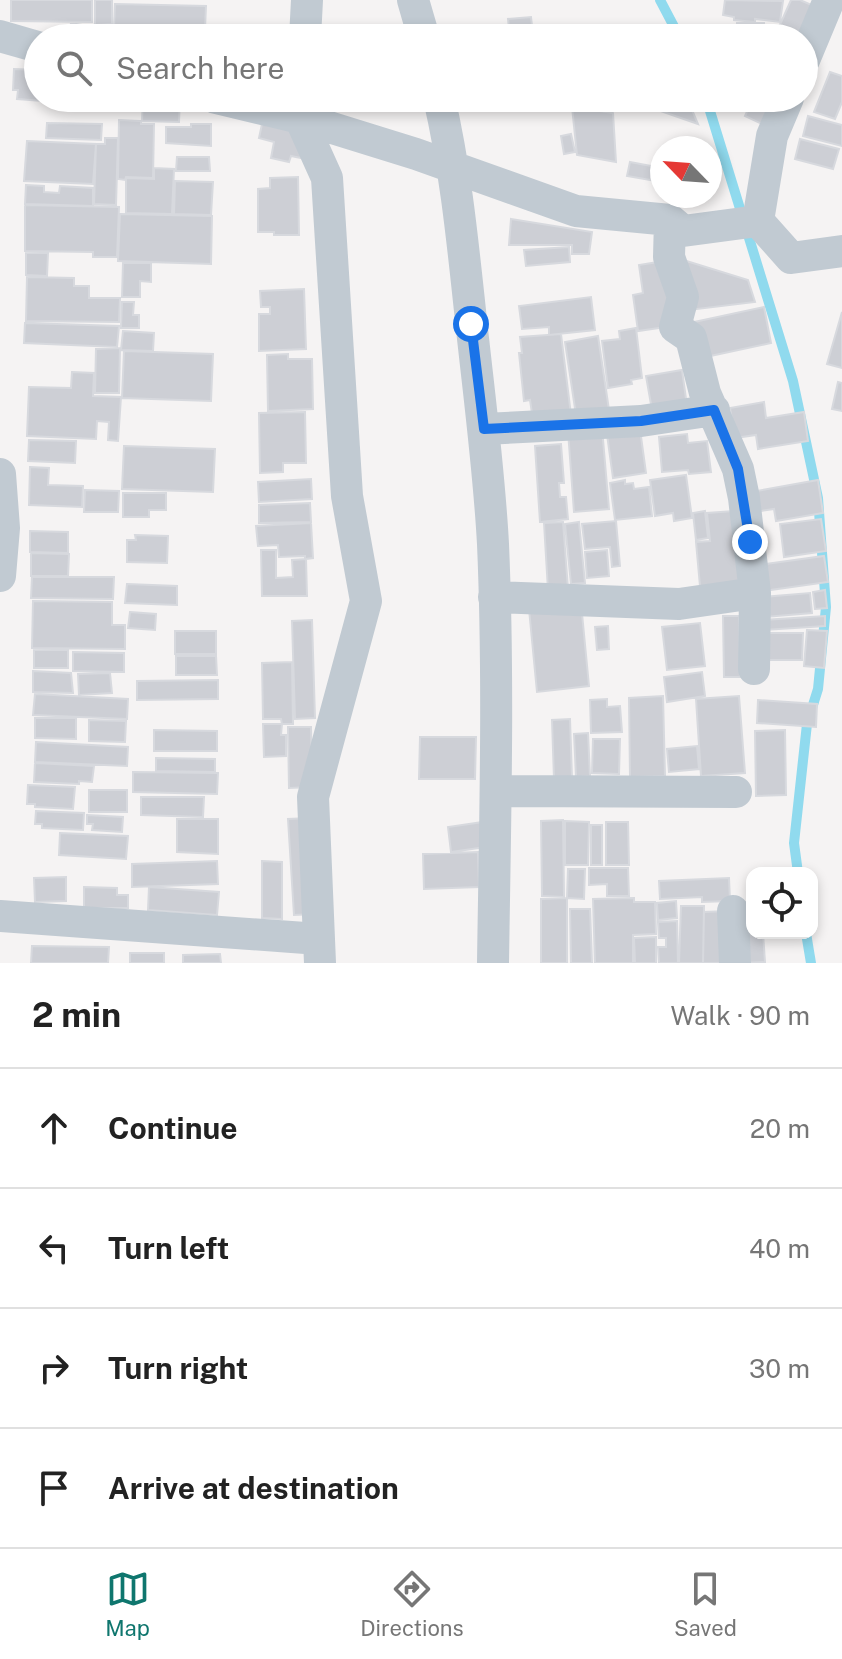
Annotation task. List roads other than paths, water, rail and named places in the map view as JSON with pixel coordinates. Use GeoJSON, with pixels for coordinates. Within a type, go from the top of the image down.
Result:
{"type":"FeatureCollection","features":[{"type":"Feature","properties":{"kind":"street"},"geometry":{"type":"LineString","coordinates":[[306,24],[307,0]]}},
{"type":"Feature","properties":{"kind":"street"},"geometry":{"type":"LineString","coordinates":[[413,0],[420,24]]}},
{"type":"Feature","properties":{"kind":"street"},"geometry":{"type":"LineString","coordinates":[[818,26],[829,0]]}},
{"type":"Feature","properties":{"kind":"street"},"geometry":{"type":"LineString","coordinates":[[0,36],[24,43]]}},
{"type":"Feature","properties":{"kind":"street"},"geometry":{"type":"LineString","coordinates":[[0,916],[319,951],[313,797],[366,601],[347,496],[327,178],[302,112]]}},
{"type":"Feature","properties":{"kind":"street"},"geometry":{"type":"LineString","coordinates":[[311,112],[576,211],[670,220],[683,231],[758,221]]}},
{"type":"Feature","properties":{"kind":"street"},"geometry":{"type":"LineString","coordinates":[[442,112],[452,166],[484,429],[493,544],[496,791],[493,963]]}},
{"type":"Feature","properties":{"kind":"street"},"geometry":{"type":"LineString","coordinates":[[758,221],[772,136],[782,112]]}},
{"type":"Feature","properties":{"kind":"street"},"geometry":{"type":"LineString","coordinates":[[670,220],[669,257],[683,297],[675,327],[691,338],[705,393],[738,469],[755,593],[754,669]]}},
{"type":"Feature","properties":{"kind":"street"},"geometry":{"type":"LineString","coordinates":[[758,221],[791,258],[842,251]]}},
{"type":"Feature","properties":{"kind":"street"},"geometry":{"type":"LineString","coordinates":[[484,429],[641,421],[714,410]]}},
{"type":"Feature","properties":{"kind":"street"},"geometry":{"type":"LineString","coordinates":[[0,474],[4,528],[0,576]]}},
{"type":"Feature","properties":{"kind":"street"},"geometry":{"type":"LineString","coordinates":[[494,597],[679,604],[755,593]]}},
{"type":"Feature","properties":{"kind":"street"},"geometry":{"type":"LineString","coordinates":[[496,791],[736,792]]}},
{"type":"Feature","properties":{"kind":"street"},"geometry":{"type":"LineString","coordinates":[[733,911],[735,963]]}},
{"type":"Feature","properties":{"kind":"waterway"},"geometry":{"type":"LineString","coordinates":[[660,0],[673,24]]}},
{"type":"Feature","properties":{"kind":"waterway"},"geometry":{"type":"LineString","coordinates":[[710,112],[793,381],[818,498],[826,607],[818,689],[807,724],[794,843],[797,867]]}},
{"type":"Feature","properties":{"kind":"waterway"},"geometry":{"type":"LineString","coordinates":[[807,939],[811,963]]}}]}
